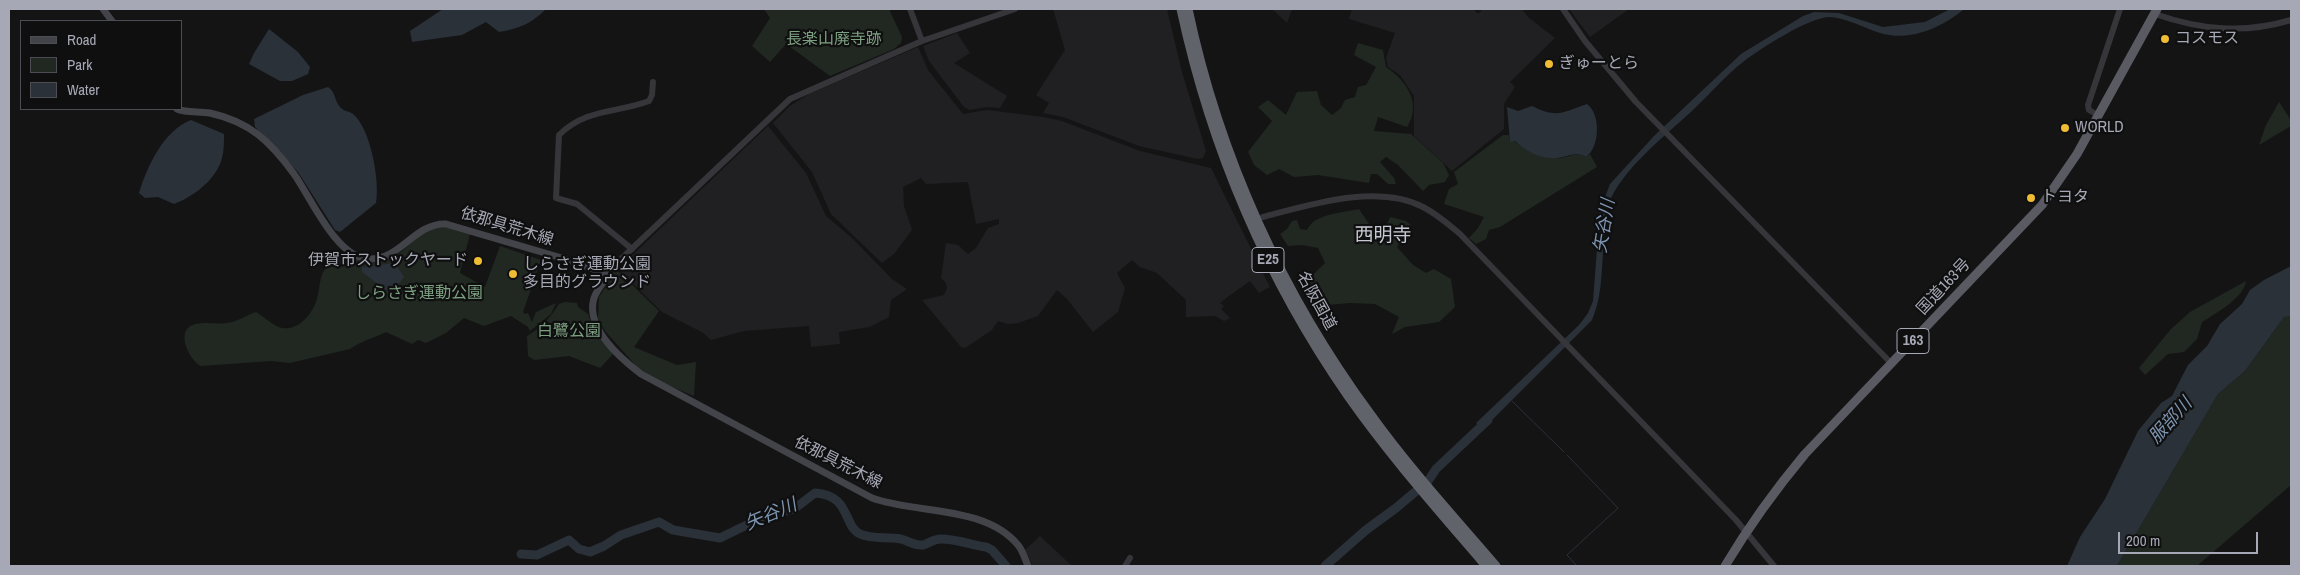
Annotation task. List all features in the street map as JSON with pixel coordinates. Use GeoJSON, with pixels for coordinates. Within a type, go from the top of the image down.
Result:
{"type":"FeatureCollection","features":[{"type":"Feature","properties":{"kind":"highway","name":"名阪国道"},"geometry":{"type":"LineString","coordinates":[[1181,9],[1209,116],[1240,198],[1264,252],[1305,329],[1334,375],[1363,417],[1418,480]]}},
{"type":"Feature","properties":{"kind":"highway","name":"名阪国道"},"geometry":{"type":"LineString","coordinates":[[1188,9],[1207,84],[1225,142],[1270,249],[1297,301],[1330,357],[1371,416],[1418,480],[1486,566]]}},
{"type":"Feature","properties":{"kind":"highway","name":"国道163号"},"geometry":{"type":"LineString","coordinates":[[1725,566],[1746,531],[1775,490],[1805,454],[2042,204],[2077,154],[2156,11]]}},
{"type":"Feature","properties":{"kind":"highway","name":"名阪国道"},"geometry":{"type":"LineString","coordinates":[[1426,490],[1496,566]]}},
{"type":"Feature","properties":{"kind":"main road"},"geometry":{"type":"LineString","coordinates":[[103,9],[111,20]]}},
{"type":"Feature","properties":{"kind":"main road","name":"依那具荒木線"},"geometry":{"type":"LineString","coordinates":[[182,110],[228,118],[246,125],[261,135],[293,173],[341,245],[357,257],[381,258],[397,250],[421,230],[434,224],[446,224],[580,263],[609,275],[594,298],[593,319],[618,353],[641,374],[872,498],[899,506],[952,513],[991,526],[1009,536],[1018,546],[1028,566]]}},
{"type":"Feature","properties":{"kind":"street"},"geometry":{"type":"LineString","coordinates":[[910,9],[922,41]]}},
{"type":"Feature","properties":{"kind":"street"},"geometry":{"type":"LineString","coordinates":[[609,275],[632,249],[790,99],[922,41],[1015,9]]}},
{"type":"Feature","properties":{"kind":"street"},"geometry":{"type":"LineString","coordinates":[[1563,9],[1619,82],[1670,138],[1891,364]]}},
{"type":"Feature","properties":{"kind":"street"},"geometry":{"type":"LineString","coordinates":[[2098,116],[2088,110],[2088,105],[2120,9]]}},
{"type":"Feature","properties":{"kind":"street"},"geometry":{"type":"LineString","coordinates":[[2156,11],[2182,23],[2221,30],[2254,28],[2291,20]]}},
{"type":"Feature","properties":{"kind":"street"},"geometry":{"type":"LineString","coordinates":[[632,249],[577,204],[556,198],[559,135],[588,116],[649,101],[652,95],[653,82]]}},
{"type":"Feature","properties":{"kind":"street"},"geometry":{"type":"LineString","coordinates":[[1263,217],[1332,198],[1396,198],[1421,206],[1460,234],[1746,531],[1774,566]]}},
{"type":"Feature","properties":{"kind":"street"},"geometry":{"type":"LineString","coordinates":[[1125,566],[1130,558]]}},
{"type":"Feature","properties":{"kind":"shaded area"},"geometry":{"type":"Polygon","coordinates":[[[1053,9],[1167,9],[1182,72],[1206,151],[1203,158],[1198,159],[1139,146],[1063,117],[1043,113],[1049,103],[1036,95],[1065,50],[1053,9]]]}},
{"type":"Feature","properties":{"kind":"shaded area"},"geometry":{"type":"Polygon","coordinates":[[[1272,9],[1292,9],[1287,23],[1272,9]]]}},
{"type":"Feature","properties":{"kind":"shaded area"},"geometry":{"type":"Polygon","coordinates":[[[1352,9],[1473,9],[1478,14],[1483,9],[1522,9],[1528,17],[1555,38],[1510,82],[1515,87],[1504,104],[1504,129],[1452,171],[1414,136],[1414,96],[1400,75],[1388,67],[1386,58],[1395,33],[1349,19],[1352,9]]]}},
{"type":"Feature","properties":{"kind":"shaded area"},"geometry":{"type":"Polygon","coordinates":[[[1569,9],[1629,9],[1590,37],[1569,9]]]}},
{"type":"Feature","properties":{"kind":"shaded area"},"geometry":{"type":"Polygon","coordinates":[[[957,33],[970,53],[954,63],[1007,96],[1000,108],[986,107],[970,110],[964,107],[929,61],[923,46],[957,33]]]}},
{"type":"Feature","properties":{"kind":"shaded area"},"geometry":{"type":"Polygon","coordinates":[[[918,47],[928,70],[963,114],[987,110],[1062,121],[1140,151],[1211,168],[1270,287],[1259,293],[1250,281],[1229,296],[1220,303],[1224,306],[1221,309],[1230,318],[1224,321],[1215,316],[1186,317],[1186,300],[1157,273],[1140,267],[1132,260],[1117,273],[1125,288],[1118,312],[1093,332],[1067,299],[1057,290],[1038,316],[1018,323],[1008,324],[998,321],[992,330],[965,348],[961,347],[922,300],[944,295],[947,288],[946,283],[941,278],[946,243],[958,245],[968,254],[976,248],[988,228],[999,224],[999,219],[976,224],[968,182],[926,184],[921,178],[903,187],[904,206],[912,230],[894,254],[882,263],[831,214],[812,172],[773,123],[790,106],[809,94],[918,47]]]}},
{"type":"Feature","properties":{"kind":"shaded area"},"geometry":{"type":"Polygon","coordinates":[[[768,126],[806,173],[826,216],[852,238],[892,279],[907,289],[891,300],[889,317],[869,327],[839,332],[840,344],[811,347],[809,326],[744,331],[711,340],[702,332],[662,312],[618,269],[768,126]]]}},
{"type":"Feature","properties":{"kind":"shaded area"},"geometry":{"type":"Polygon","coordinates":[[[1040,536],[1072,566],[1033,566],[1025,550],[1040,536]]]}},
{"type":"Feature","properties":{"kind":"green space","name":"長楽山廃寺跡"},"geometry":{"type":"Polygon","coordinates":[[[764,9],[889,9],[902,37],[901,43],[894,49],[830,76],[786,44],[770,62],[752,46],[770,18],[764,9]]]}},
{"type":"Feature","properties":{"kind":"green space"},"geometry":{"type":"Polygon","coordinates":[[[1358,43],[1383,50],[1386,67],[1406,86],[1412,102],[1413,110],[1407,127],[1378,117],[1374,131],[1411,134],[1443,163],[1449,175],[1445,182],[1429,185],[1423,191],[1398,165],[1386,157],[1380,162],[1394,178],[1396,184],[1388,184],[1377,174],[1371,174],[1369,183],[1318,175],[1294,177],[1279,169],[1267,175],[1254,165],[1248,152],[1272,121],[1258,107],[1268,100],[1286,115],[1297,92],[1317,91],[1321,105],[1332,115],[1341,108],[1345,100],[1355,97],[1358,87],[1366,85],[1376,67],[1354,55],[1358,43]]]}},
{"type":"Feature","properties":{"kind":"green space"},"geometry":{"type":"Polygon","coordinates":[[[2279,102],[2291,120],[2291,126],[2259,145],[2266,125],[2279,102]]]}},
{"type":"Feature","properties":{"kind":"green space"},"geometry":{"type":"Polygon","coordinates":[[[1503,135],[1509,135],[1510,141],[1550,157],[1559,158],[1578,154],[1586,157],[1590,154],[1597,167],[1500,227],[1489,230],[1486,239],[1476,244],[1469,238],[1478,228],[1484,217],[1444,204],[1449,189],[1458,184],[1454,172],[1503,135]]]}},
{"type":"Feature","properties":{"kind":"green space"},"geometry":{"type":"Polygon","coordinates":[[[1359,209],[1376,234],[1384,231],[1390,217],[1406,221],[1411,225],[1397,247],[1413,265],[1426,273],[1434,269],[1451,279],[1455,307],[1439,322],[1405,327],[1392,334],[1399,317],[1375,304],[1350,303],[1315,306],[1303,285],[1325,263],[1318,248],[1302,245],[1288,246],[1280,234],[1287,229],[1292,221],[1297,220],[1300,229],[1307,230],[1311,224],[1322,217],[1359,209]]]}},
{"type":"Feature","properties":{"kind":"green space","name":"しらさぎ運動公園"},"geometry":{"type":"Polygon","coordinates":[[[450,227],[470,234],[460,273],[485,287],[500,246],[541,260],[523,312],[525,314],[528,313],[532,322],[536,312],[556,303],[551,314],[530,331],[528,327],[511,316],[484,326],[464,318],[446,333],[426,343],[418,340],[412,344],[386,332],[350,349],[290,363],[271,361],[201,366],[186,347],[186,331],[193,325],[231,322],[256,312],[279,327],[294,327],[309,315],[317,299],[324,270],[336,261],[350,258],[368,263],[384,261],[394,257],[427,231],[450,227]]]}},
{"type":"Feature","properties":{"kind":"green space"},"geometry":{"type":"Polygon","coordinates":[[[617,270],[659,311],[634,347],[677,365],[696,362],[694,396],[662,383],[638,368],[605,331],[598,319],[599,297],[617,270]]]}},
{"type":"Feature","properties":{"kind":"green space"},"geometry":{"type":"Polygon","coordinates":[[[2246,281],[2235,299],[2202,322],[2197,339],[2184,352],[2168,354],[2145,375],[2139,368],[2171,329],[2190,312],[2246,281]]]}},
{"type":"Feature","properties":{"kind":"green space","name":"白鷺公園"},"geometry":{"type":"Polygon","coordinates":[[[565,302],[577,303],[578,307],[588,314],[595,332],[613,354],[600,368],[569,356],[534,360],[528,356],[527,336],[545,322],[559,304],[565,302]]]}},
{"type":"Feature","properties":{"kind":"green space"},"geometry":{"type":"Polygon","coordinates":[[[2291,316],[2291,485],[2197,566],[2117,566],[2218,394],[2245,371],[2284,317],[2291,316]]]}},
{"type":"Feature","properties":{"kind":"water"},"geometry":{"type":"Polygon","coordinates":[[[443,9],[546,9],[530,22],[513,29],[499,32],[486,22],[462,35],[412,42],[410,31],[443,9]]]}},
{"type":"Feature","properties":{"kind":"water"},"geometry":{"type":"Polygon","coordinates":[[[1950,9],[1964,9],[1946,22],[1925,32],[1902,36],[1880,33],[1836,18],[1821,18],[1798,28],[1761,49],[1737,67],[1647,152],[1615,191],[1606,211],[1599,299],[1592,320],[1483,429],[1476,423],[1579,325],[1588,313],[1593,301],[1600,210],[1610,184],[1654,136],[1741,54],[1803,16],[1814,12],[1839,13],[1883,27],[1925,22],[1950,9]]]}},
{"type":"Feature","properties":{"kind":"water"},"geometry":{"type":"Polygon","coordinates":[[[269,29],[298,52],[310,67],[308,74],[292,81],[280,81],[249,64],[269,29]]]}},
{"type":"Feature","properties":{"kind":"water"},"geometry":{"type":"Polygon","coordinates":[[[328,87],[340,107],[353,114],[365,131],[373,156],[377,182],[376,203],[340,232],[335,230],[298,172],[255,127],[254,119],[303,95],[328,87]]]}},
{"type":"Feature","properties":{"kind":"water"},"geometry":{"type":"Polygon","coordinates":[[[1587,104],[1595,115],[1597,130],[1594,146],[1586,157],[1579,154],[1559,158],[1538,156],[1515,141],[1510,142],[1507,107],[1518,111],[1532,106],[1548,112],[1560,113],[1587,104]]]}},
{"type":"Feature","properties":{"kind":"water"},"geometry":{"type":"Polygon","coordinates":[[[191,120],[224,134],[223,155],[215,173],[196,192],[174,204],[158,197],[145,198],[139,193],[152,161],[172,132],[191,120]]]}},
{"type":"Feature","properties":{"kind":"water"},"geometry":{"type":"Polygon","coordinates":[[[395,263],[404,277],[393,291],[386,290],[362,272],[362,267],[395,263]]]}},
{"type":"Feature","properties":{"kind":"water","name":"服部川"},"geometry":{"type":"Polygon","coordinates":[[[2291,266],[2291,316],[2284,317],[2245,371],[2218,394],[2117,566],[2067,566],[2080,537],[2105,499],[2138,431],[2161,403],[2172,396],[2188,365],[2207,346],[2220,324],[2242,304],[2250,290],[2264,280],[2291,266]]]}},
{"type":"Feature","properties":{"kind":"waterway"},"geometry":{"type":"LineString","coordinates":[[1512,401],[1564,452]]}},
{"type":"Feature","properties":{"kind":"waterway","name":"矢谷川"},"geometry":{"type":"LineString","coordinates":[[1325,566],[1366,530],[1428,481],[1436,469],[1488,420]]}},
{"type":"Feature","properties":{"kind":"waterway"},"geometry":{"type":"LineString","coordinates":[[1567,455],[1618,508],[1567,555],[1577,566]]}},
{"type":"Feature","properties":{"kind":"waterway","name":"矢谷川"},"geometry":{"type":"LineString","coordinates":[[521,554],[537,555],[569,540],[579,549],[590,552],[621,535],[659,522],[673,530],[720,538],[763,517],[794,509],[815,493],[827,495],[835,499],[845,511],[855,530],[860,534],[870,537],[901,539],[920,545],[941,539],[986,547],[992,550],[1006,566]]}},
{"type":"Feature","properties":{"kind":"place","name":"コスモス"},"geometry":{"type":"Point","coordinates":[2165,39]}},
{"type":"Feature","properties":{"kind":"place","name":"ぎゅーとら"},"geometry":{"type":"Point","coordinates":[1549,64]}},
{"type":"Feature","properties":{"kind":"place","name":"WORLD"},"geometry":{"type":"Point","coordinates":[2065,128]}},
{"type":"Feature","properties":{"kind":"place","name":"トヨタ"},"geometry":{"type":"Point","coordinates":[2031,198]}},
{"type":"Feature","properties":{"kind":"place","name":"伊賀市ストックヤード"},"geometry":{"type":"Point","coordinates":[478,261]}},
{"type":"Feature","properties":{"kind":"place","name":"しらさぎ運動公園 多目的グラウンド"},"geometry":{"type":"Point","coordinates":[513,274]}},
{"type":"Feature","properties":{"kind":"district","name":"西明寺"},"geometry":{"type":"Point","coordinates":[1383,236]}}]}
